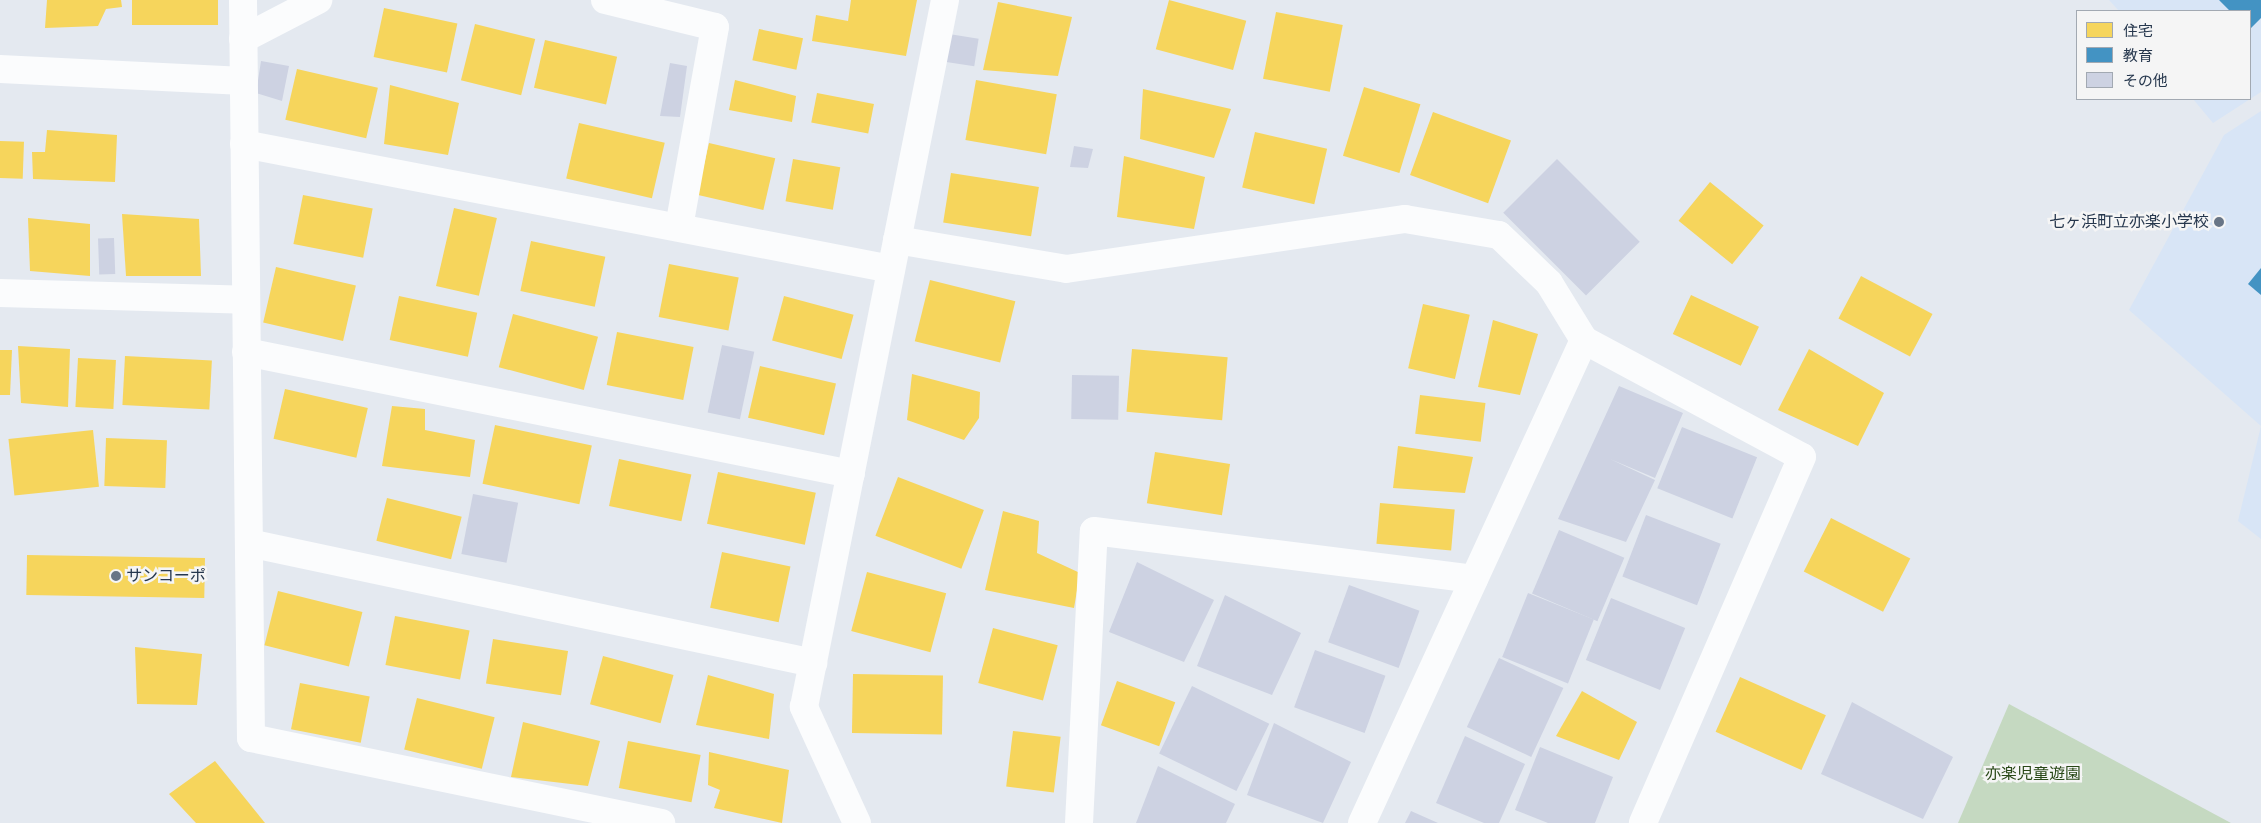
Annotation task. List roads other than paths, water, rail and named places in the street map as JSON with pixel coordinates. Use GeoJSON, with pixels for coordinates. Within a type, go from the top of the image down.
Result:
{"type":"FeatureCollection","features":[{"type":"Feature","properties":{"kind":"street"},"geometry":{"type":"LineString","coordinates":[[243,0],[252,738],[661,823]]}},
{"type":"Feature","properties":{"kind":"street"},"geometry":{"type":"LineString","coordinates":[[243,39],[318,0]]}},
{"type":"Feature","properties":{"kind":"street"},"geometry":{"type":"LineString","coordinates":[[605,0],[715,27],[679,227]]}},
{"type":"Feature","properties":{"kind":"street"},"geometry":{"type":"LineString","coordinates":[[857,823],[804,707],[945,0]]}},
{"type":"Feature","properties":{"kind":"street"},"geometry":{"type":"LineString","coordinates":[[0,69],[244,81]]}},
{"type":"Feature","properties":{"kind":"street"},"geometry":{"type":"LineString","coordinates":[[244,144],[891,269]]}},
{"type":"Feature","properties":{"kind":"street"},"geometry":{"type":"LineString","coordinates":[[897,240],[1066,269],[1405,219],[1499,235],[1549,283],[1584,340],[1802,457],[1643,823]]}},
{"type":"Feature","properties":{"kind":"street"},"geometry":{"type":"LineString","coordinates":[[0,293],[246,300]]}},
{"type":"Feature","properties":{"kind":"street"},"geometry":{"type":"LineString","coordinates":[[1362,823],[1584,340]]}},
{"type":"Feature","properties":{"kind":"street"},"geometry":{"type":"LineString","coordinates":[[246,352],[850,474]]}},
{"type":"Feature","properties":{"kind":"street"},"geometry":{"type":"LineString","coordinates":[[1079,823],[1094,531],[1474,579]]}},
{"type":"Feature","properties":{"kind":"street"},"geometry":{"type":"LineString","coordinates":[[249,544],[813,663]]}},
{"type":"Feature","properties":{"kind":"place","name":"七ヶ浜町立亦楽小学校"},"geometry":{"type":"Point","coordinates":[2219,222]}},
{"type":"Feature","properties":{"kind":"place","name":"サンコーポ"},"geometry":{"type":"Point","coordinates":[116,576]}},
{"type":"Feature","properties":{"kind":"park label","name":"亦楽児童遊園"},"geometry":{"type":"Point","coordinates":[2033,774]}}]}
